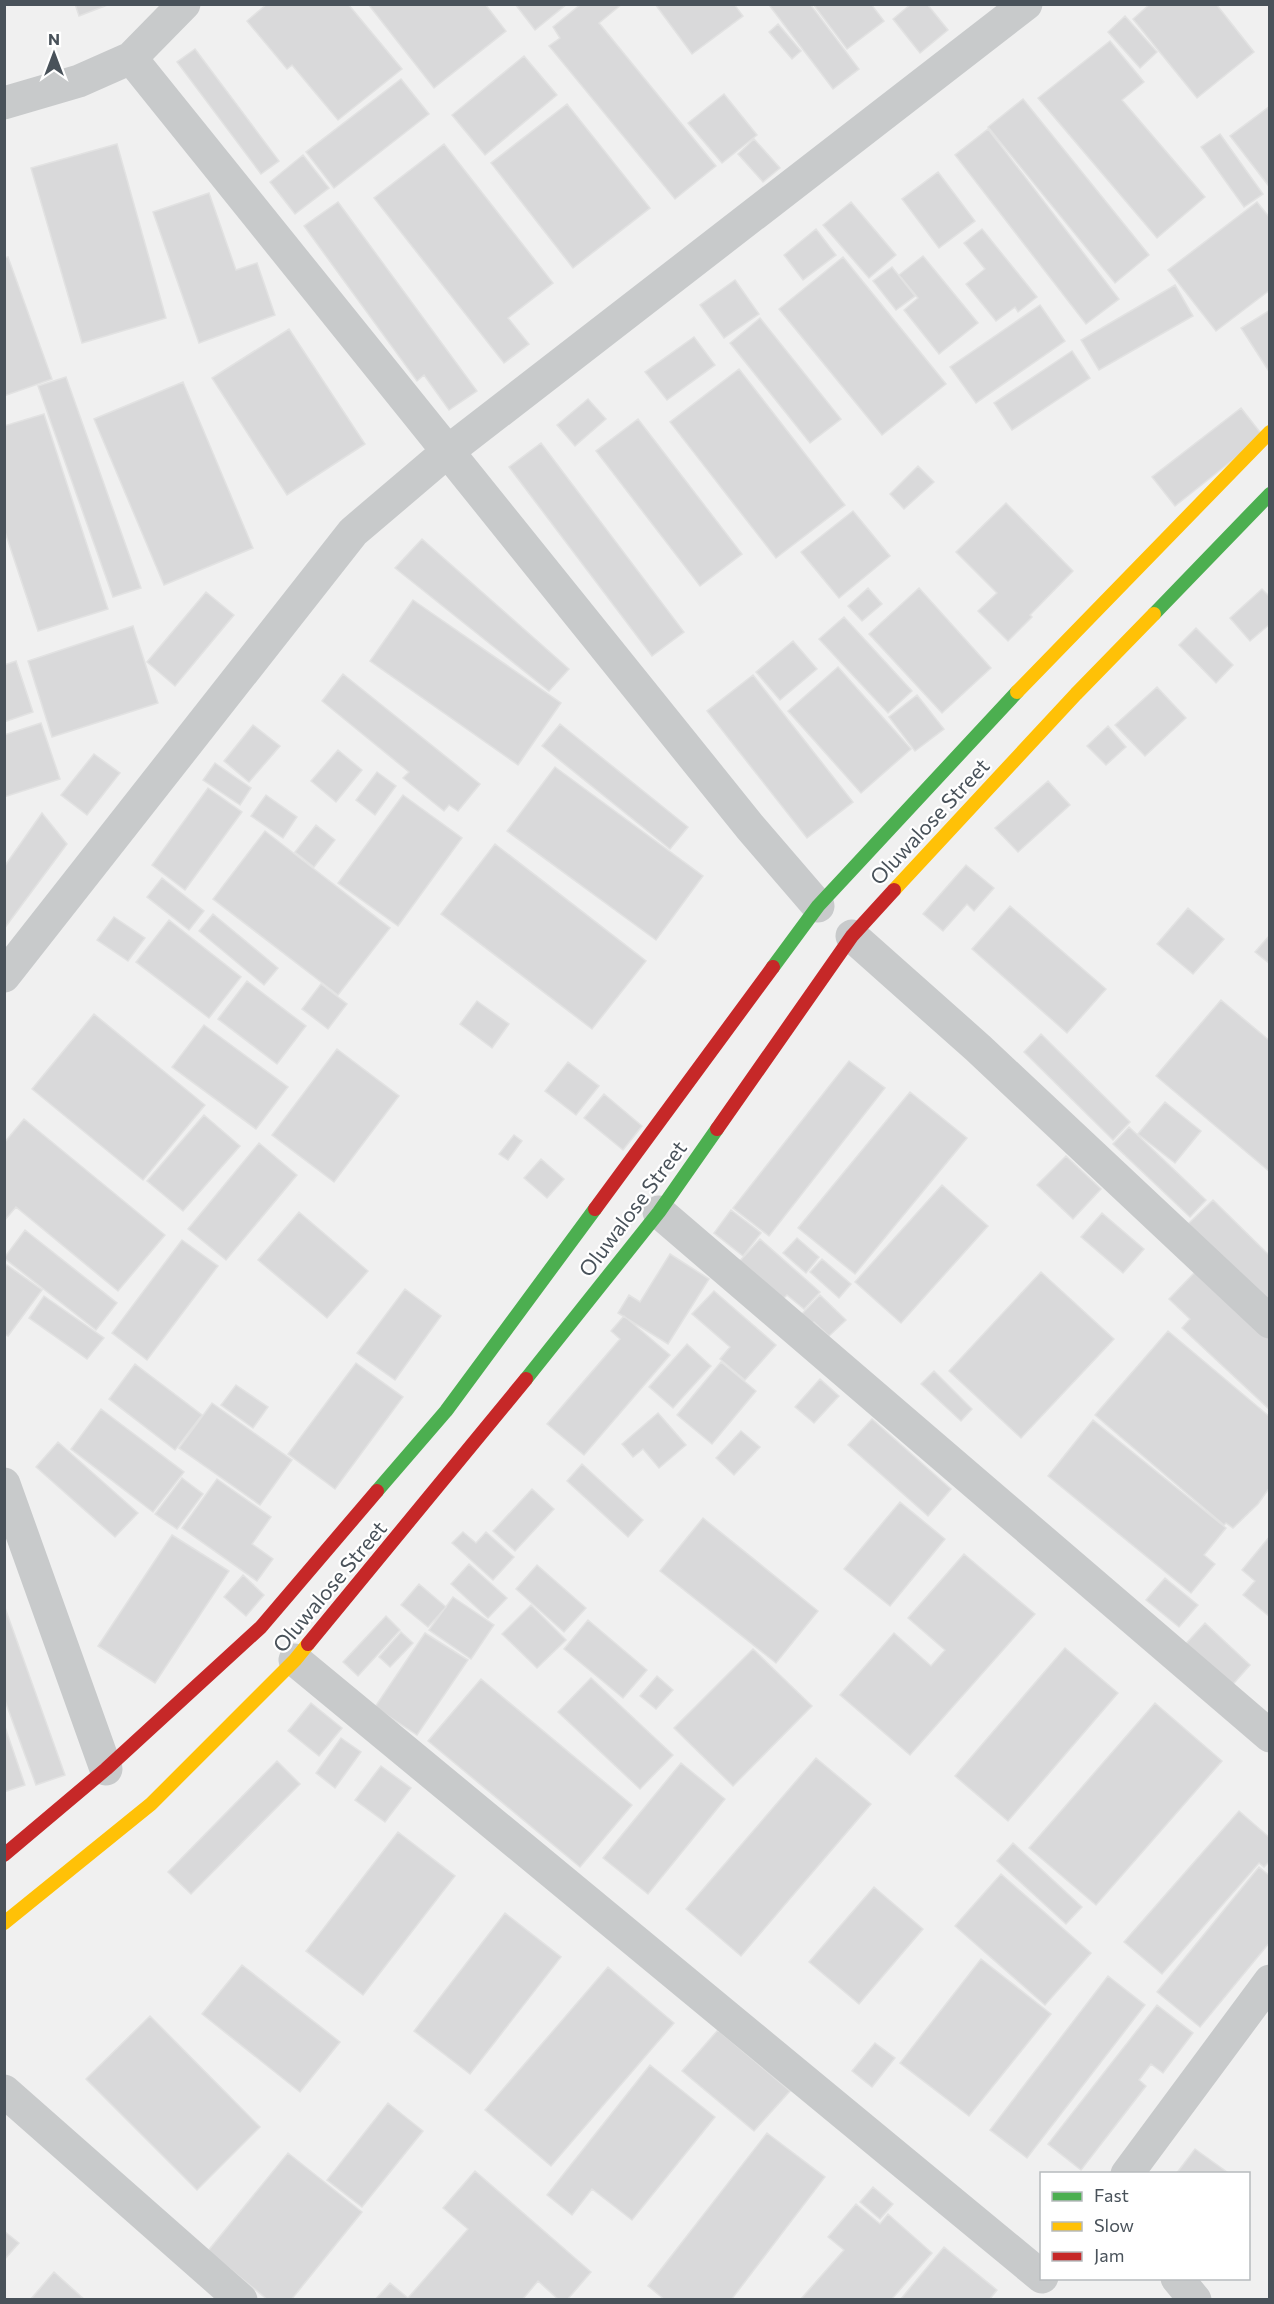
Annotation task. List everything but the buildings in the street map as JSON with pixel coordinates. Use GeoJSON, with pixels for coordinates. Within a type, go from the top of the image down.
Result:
{"type":"FeatureCollection","features":[{"type":"Feature","properties":{"kind":"street"},"geometry":{"type":"LineString","coordinates":[[4,103],[80,81],[131,58],[184,4]]}},
{"type":"Feature","properties":{"kind":"street"},"geometry":{"type":"LineString","coordinates":[[4,976],[353,532],[447,452],[1026,4]]}},
{"type":"Feature","properties":{"kind":"street"},"geometry":{"type":"LineString","coordinates":[[131,58],[750,827],[818,906]]}},
{"type":"Feature","properties":{"kind":"street","name":"Oluwalose Street"},"geometry":{"type":"LineString","coordinates":[[4,1855],[106,1768],[261,1627],[450,1414],[818,906],[1055,652],[1269,432]]}},
{"type":"Feature","properties":{"kind":"street","name":"Oluwalose Street"},"geometry":{"type":"LineString","coordinates":[[4,1923],[151,1804],[295,1660],[475,1435],[659,1212],[852,936],[1076,694],[1269,494]]}},
{"type":"Feature","properties":{"kind":"street"},"geometry":{"type":"LineString","coordinates":[[852,936],[978,1047],[1269,1322]]}},
{"type":"Feature","properties":{"kind":"street"},"geometry":{"type":"LineString","coordinates":[[659,1212],[1269,1736]]}},
{"type":"Feature","properties":{"kind":"street"},"geometry":{"type":"LineString","coordinates":[[4,1484],[106,1768]]}},
{"type":"Feature","properties":{"kind":"street"},"geometry":{"type":"LineString","coordinates":[[295,1660],[1040,2276]]}},
{"type":"Feature","properties":{"kind":"street"},"geometry":{"type":"LineString","coordinates":[[1127,2172],[1269,1982]]}},
{"type":"Feature","properties":{"kind":"street"},"geometry":{"type":"LineString","coordinates":[[4,2091],[241,2300]]}},
{"type":"Feature","properties":{"kind":"street"},"geometry":{"type":"LineString","coordinates":[[1026,2300],[1041,2280]]}},
{"type":"Feature","properties":{"kind":"street"},"geometry":{"type":"LineString","coordinates":[[1179,2280],[1195,2300]]}},
{"type":"Feature","properties":{"kind":"traffic: fast"},"geometry":{"type":"LineString","coordinates":[[1154,614],[1270,494]]}},
{"type":"Feature","properties":{"kind":"traffic: fast"},"geometry":{"type":"LineString","coordinates":[[773,967],[818,906],[1017,692]]}},
{"type":"Feature","properties":{"kind":"traffic: fast"},"geometry":{"type":"LineString","coordinates":[[526,1379],[659,1212],[717,1129]]}},
{"type":"Feature","properties":{"kind":"traffic: fast"},"geometry":{"type":"LineString","coordinates":[[377,1491],[446,1411],[595,1209]]}},
{"type":"Feature","properties":{"kind":"traffic: slow"},"geometry":{"type":"LineString","coordinates":[[1017,692],[1270,432]]}},
{"type":"Feature","properties":{"kind":"traffic: slow"},"geometry":{"type":"LineString","coordinates":[[894,890],[1076,694],[1154,614]]}},
{"type":"Feature","properties":{"kind":"traffic: slow"},"geometry":{"type":"LineString","coordinates":[[4,1923],[151,1804],[295,1660],[308,1644]]}},
{"type":"Feature","properties":{"kind":"traffic: jam"},"geometry":{"type":"LineString","coordinates":[[717,1129],[852,936],[894,890]]}},
{"type":"Feature","properties":{"kind":"traffic: jam"},"geometry":{"type":"LineString","coordinates":[[595,1209],[773,967]]}},
{"type":"Feature","properties":{"kind":"traffic: jam"},"geometry":{"type":"LineString","coordinates":[[308,1644],[526,1379]]}},
{"type":"Feature","properties":{"kind":"traffic: jam"},"geometry":{"type":"LineString","coordinates":[[4,1855],[106,1769],[261,1627],[377,1491]]}}]}
